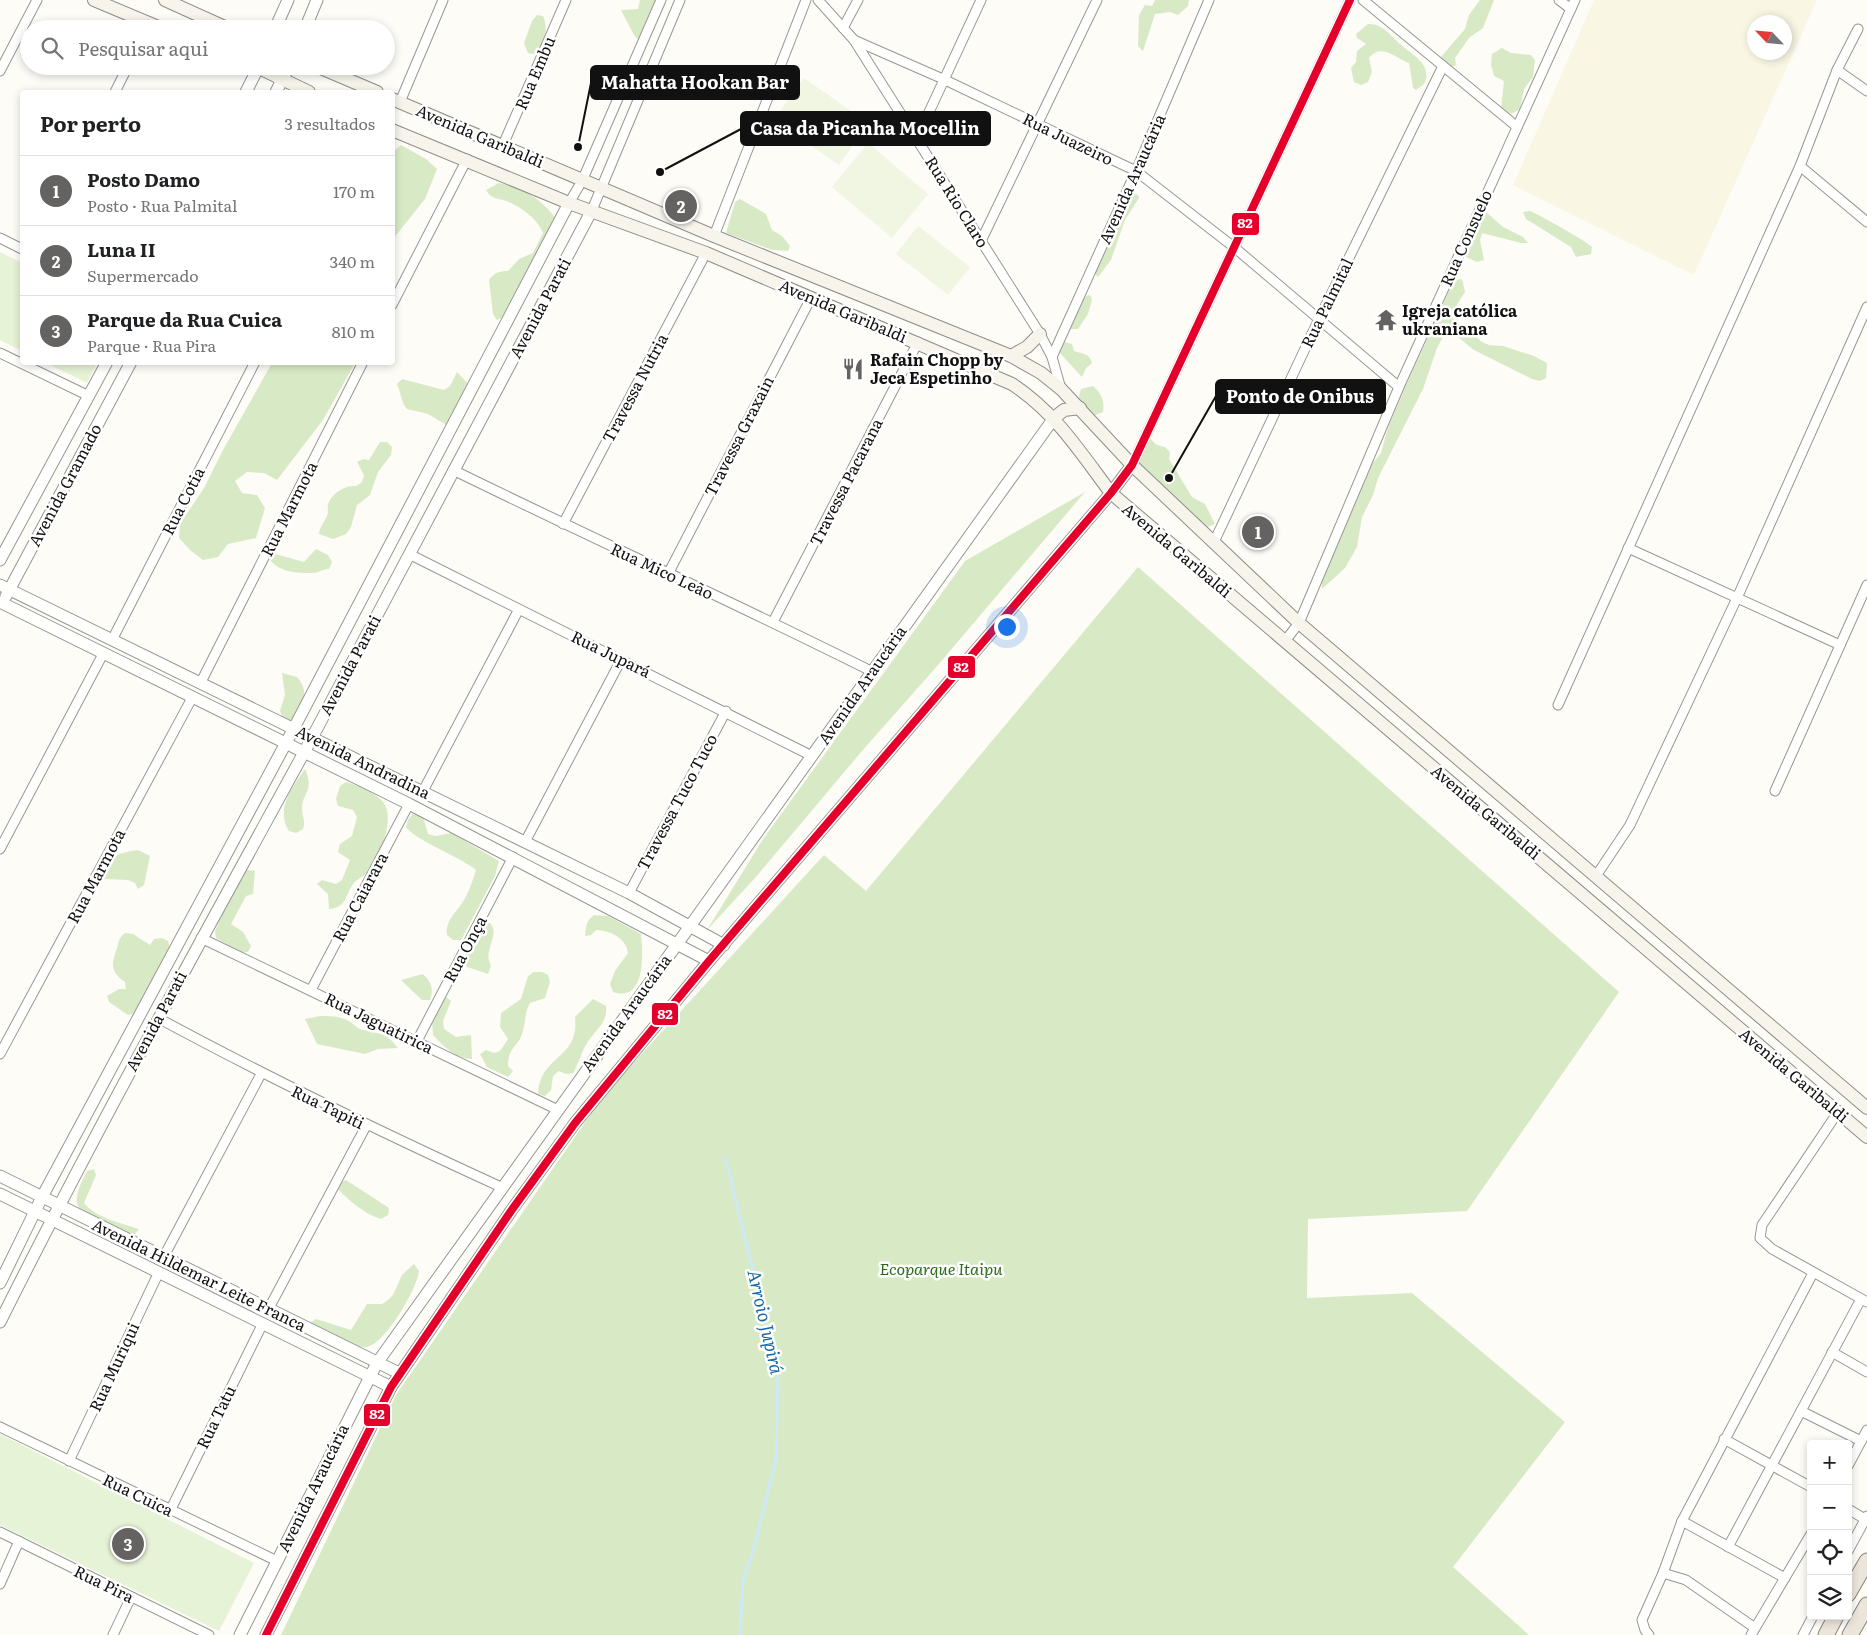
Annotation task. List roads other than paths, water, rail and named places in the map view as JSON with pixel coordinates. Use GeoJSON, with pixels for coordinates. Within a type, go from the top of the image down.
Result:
{"type":"FeatureCollection","features":[{"type":"Feature","properties":{"kind":"highway"},"geometry":{"type":"LineString","coordinates":[[1852,1587],[1867,1561]]}},
{"type":"Feature","properties":{"kind":"highway"},"geometry":{"type":"LineString","coordinates":[[1850,1635],[1867,1605]]}},
{"type":"Feature","properties":{"kind":"highway"},"geometry":{"type":"LineString","coordinates":[[1826,1635],[1834,1620]]}},
{"type":"Feature","properties":{"kind":"main road"},"geometry":{"type":"LineString","coordinates":[[94,0],[135,20]]}},
{"type":"Feature","properties":{"kind":"main road"},"geometry":{"type":"LineString","coordinates":[[166,0],[210,20]]}},
{"type":"Feature","properties":{"kind":"main road"},"geometry":{"type":"LineString","coordinates":[[273,75],[306,90]]}},
{"type":"Feature","properties":{"kind":"main road"},"geometry":{"type":"LineString","coordinates":[[337,75],[372,90]]}},
{"type":"Feature","properties":{"kind":"main road","name":"Avenida Garibaldi"},"geometry":{"type":"LineString","coordinates":[[396,100],[602,189],[1011,356],[1034,368],[1061,389],[1132,465],[1300,622],[1517,810],[1867,1108]]}},
{"type":"Feature","properties":{"kind":"main road","name":"Avenida Garibaldi"},"geometry":{"type":"LineString","coordinates":[[395,131],[467,159],[569,203],[706,253],[918,342],[1012,384],[1035,399],[1054,418],[1111,493],[1867,1137]]}},
{"type":"Feature","properties":{"kind":"main road"},"geometry":{"type":"LineString","coordinates":[[1011,356],[1027,346],[1040,334]]}},
{"type":"Feature","properties":{"kind":"main road"},"geometry":{"type":"LineString","coordinates":[[1054,418],[1068,409],[1080,408]]}},
{"type":"Feature","properties":{"kind":"main road"},"geometry":{"type":"LineString","coordinates":[[1503,826],[1517,810]]}},
{"type":"Feature","properties":{"kind":"street"},"geometry":{"type":"LineString","coordinates":[[27,20],[37,0]]}},
{"type":"Feature","properties":{"kind":"street"},"geometry":{"type":"LineString","coordinates":[[279,20],[288,0]]}},
{"type":"Feature","properties":{"kind":"street"},"geometry":{"type":"LineString","coordinates":[[309,20],[317,0]]}},
{"type":"Feature","properties":{"kind":"street"},"geometry":{"type":"LineString","coordinates":[[396,100],[443,0]]}},
{"type":"Feature","properties":{"kind":"street","name":"Rua Embu"},"geometry":{"type":"LineString","coordinates":[[503,146],[566,0]]}},
{"type":"Feature","properties":{"kind":"street","name":"Avenida Parati"},"geometry":{"type":"LineString","coordinates":[[0,1283],[42,1197],[294,728],[582,180],[661,0]]}},
{"type":"Feature","properties":{"kind":"street","name":"Avenida Parati"},"geometry":{"type":"LineString","coordinates":[[0,1322],[58,1205],[201,938],[312,738],[592,210],[680,0]]}},
{"type":"Feature","properties":{"kind":"street"},"geometry":{"type":"LineString","coordinates":[[714,236],[806,0]]}},
{"type":"Feature","properties":{"kind":"street","name":"Rua Rio Claro"},"geometry":{"type":"LineString","coordinates":[[818,0],[854,40],[1040,334],[1052,357],[1061,389]]}},
{"type":"Feature","properties":{"kind":"street"},"geometry":{"type":"LineString","coordinates":[[844,28],[858,0]]}},
{"type":"Feature","properties":{"kind":"street"},"geometry":{"type":"LineString","coordinates":[[916,138],[981,0]]}},
{"type":"Feature","properties":{"kind":"street"},"geometry":{"type":"LineString","coordinates":[[981,241],[1039,124],[1097,0]]}},
{"type":"Feature","properties":{"kind":"street","name":"Avenida Araucária"},"geometry":{"type":"LineString","coordinates":[[1052,357],[1136,171],[1209,0]]}},
{"type":"Feature","properties":{"kind":"street"},"geometry":{"type":"LineString","coordinates":[[1132,465],[1350,0]]}},
{"type":"Feature","properties":{"kind":"street"},"geometry":{"type":"LineString","coordinates":[[1363,0],[1516,126]]}},
{"type":"Feature","properties":{"kind":"street"},"geometry":{"type":"LineString","coordinates":[[1559,0],[1571,9]]}},
{"type":"Feature","properties":{"kind":"street","name":"Rua Consuelo"},"geometry":{"type":"LineString","coordinates":[[1285,641],[1300,622],[1399,387],[1516,126],[1575,0]]}},
{"type":"Feature","properties":{"kind":"street"},"geometry":{"type":"LineString","coordinates":[[1558,705],[1800,166],[1837,70],[1858,29]]}},
{"type":"Feature","properties":{"kind":"street"},"geometry":{"type":"LineString","coordinates":[[0,71],[20,33]]}},
{"type":"Feature","properties":{"kind":"street","name":"Rua Juazeiro"},"geometry":{"type":"LineString","coordinates":[[854,40],[943,79],[1136,171],[1235,248],[1399,387]]}},
{"type":"Feature","properties":{"kind":"street","name":"Rua Palmital"},"geometry":{"type":"LineString","coordinates":[[1214,542],[1319,319],[1443,66]]}},
{"type":"Feature","properties":{"kind":"street"},"geometry":{"type":"LineString","coordinates":[[1837,70],[1867,91]]}},
{"type":"Feature","properties":{"kind":"street"},"geometry":{"type":"LineString","coordinates":[[116,90],[124,75]]}},
{"type":"Feature","properties":{"kind":"street"},"geometry":{"type":"LineString","coordinates":[[247,90],[253,75]]}},
{"type":"Feature","properties":{"kind":"street"},"geometry":{"type":"LineString","coordinates":[[277,90],[285,75]]}},
{"type":"Feature","properties":{"kind":"street"},"geometry":{"type":"LineString","coordinates":[[395,299],[467,159]]}},
{"type":"Feature","properties":{"kind":"street"},"geometry":{"type":"LineString","coordinates":[[1800,166],[1867,222]]}},
{"type":"Feature","properties":{"kind":"street"},"geometry":{"type":"LineString","coordinates":[[0,238],[20,247]]}},
{"type":"Feature","properties":{"kind":"street","name":"Travessa Nutria"},"geometry":{"type":"LineString","coordinates":[[564,524],[706,253]]}},
{"type":"Feature","properties":{"kind":"street","name":"Travessa Graxain"},"geometry":{"type":"LineString","coordinates":[[668,574],[811,298]]}},
{"type":"Feature","properties":{"kind":"street"},"geometry":{"type":"LineString","coordinates":[[1596,876],[1630,824],[1737,598],[1867,307]]}},
{"type":"Feature","properties":{"kind":"street","name":"Travessa Pacarana"},"geometry":{"type":"LineString","coordinates":[[773,622],[918,342]]}},
{"type":"Feature","properties":{"kind":"street"},"geometry":{"type":"LineString","coordinates":[[0,353],[20,363]]}},
{"type":"Feature","properties":{"kind":"street"},"geometry":{"type":"LineString","coordinates":[[25,365],[89,396]]}},
{"type":"Feature","properties":{"kind":"street","name":"Avenida Gramado"},"geometry":{"type":"LineString","coordinates":[[0,560],[105,365]]}},
{"type":"Feature","properties":{"kind":"street","name":"Avenida Gramado"},"geometry":{"type":"LineString","coordinates":[[1,605],[5,587],[129,365]]}},
{"type":"Feature","properties":{"kind":"street","name":"Rua Cotia"},"geometry":{"type":"LineString","coordinates":[[112,640],[253,365]]}},
{"type":"Feature","properties":{"kind":"street","name":"Rua Marmota"},"geometry":{"type":"LineString","coordinates":[[201,682],[361,365]]}},
{"type":"Feature","properties":{"kind":"street","name":"Avenida Araucária"},"geometry":{"type":"LineString","coordinates":[[240,1635],[368,1376],[556,1109],[1054,418]]}},
{"type":"Feature","properties":{"kind":"street","name":"Avenida Araucária"},"geometry":{"type":"LineString","coordinates":[[266,1635],[391,1387],[511,1211],[575,1123],[709,961],[1111,493],[1132,465]]}},
{"type":"Feature","properties":{"kind":"street","name":"Rua Mico Leão"},"geometry":{"type":"LineString","coordinates":[[453,470],[668,574],[773,622],[871,672]]}},
{"type":"Feature","properties":{"kind":"street"},"geometry":{"type":"LineString","coordinates":[[1628,548],[1840,644]]}},
{"type":"Feature","properties":{"kind":"street","name":"Rua Jupará"},"geometry":{"type":"LineString","coordinates":[[409,554],[726,711],[812,756]]}},
{"type":"Feature","properties":{"kind":"street"},"geometry":{"type":"LineString","coordinates":[[1775,791],[1867,585]]}},
{"type":"Feature","properties":{"kind":"street","name":"Avenida Andradina"},"geometry":{"type":"LineString","coordinates":[[5,587],[629,893],[724,945]]}},
{"type":"Feature","properties":{"kind":"street","name":"Avenida Andradina"},"geometry":{"type":"LineString","coordinates":[[1,605],[409,804],[709,961]]}},
{"type":"Feature","properties":{"kind":"street"},"geometry":{"type":"LineString","coordinates":[[423,791],[518,609]]}},
{"type":"Feature","properties":{"kind":"street"},"geometry":{"type":"LineString","coordinates":[[0,849],[102,654]]}},
{"type":"Feature","properties":{"kind":"street"},"geometry":{"type":"LineString","coordinates":[[525,842],[621,660]]}},
{"type":"Feature","properties":{"kind":"street","name":"Rua Marmota"},"geometry":{"type":"LineString","coordinates":[[0,1054],[192,698]]}},
{"type":"Feature","properties":{"kind":"street","name":"Travessa Tuco Tuco"},"geometry":{"type":"LineString","coordinates":[[629,893],[726,711]]}},
{"type":"Feature","properties":{"kind":"street","name":"Rua Caiarara"},"geometry":{"type":"LineString","coordinates":[[311,990],[409,804]]}},
{"type":"Feature","properties":{"kind":"street","name":"Rua Onça"},"geometry":{"type":"LineString","coordinates":[[416,1041],[513,858]]}},
{"type":"Feature","properties":{"kind":"street","name":"Rua Jaguatirica"},"geometry":{"type":"LineString","coordinates":[[201,938],[556,1109]]}},
{"type":"Feature","properties":{"kind":"street","name":"Rua Tapiti"},"geometry":{"type":"LineString","coordinates":[[158,1018],[261,1074],[366,1126],[502,1187]]}},
{"type":"Feature","properties":{"kind":"street"},"geometry":{"type":"LineString","coordinates":[[163,1258],[261,1074]]}},
{"type":"Feature","properties":{"kind":"street"},"geometry":{"type":"LineString","coordinates":[[1728,1547],[1773,1466],[1832,1352],[1864,1300],[1772,1250],[1760,1238],[1762,1226],[1838,1112]]}},
{"type":"Feature","properties":{"kind":"street"},"geometry":{"type":"LineString","coordinates":[[268,1310],[366,1126]]}},
{"type":"Feature","properties":{"kind":"street","name":"Avenida Hildemar Leite Franca"},"geometry":{"type":"LineString","coordinates":[[0,1176],[399,1374]]}},
{"type":"Feature","properties":{"kind":"street","name":"Avenida Hildemar Leite Franca"},"geometry":{"type":"LineString","coordinates":[[0,1194],[391,1387]]}},
{"type":"Feature","properties":{"kind":"street","name":"Rua Muriqui"},"geometry":{"type":"LineString","coordinates":[[69,1461],[159,1272]]}},
{"type":"Feature","properties":{"kind":"street"},"geometry":{"type":"LineString","coordinates":[[1650,1635],[1645,1630],[1642,1620],[1663,1573],[1682,1521],[1813,1273]]}},
{"type":"Feature","properties":{"kind":"street","name":"Rua Tatu"},"geometry":{"type":"LineString","coordinates":[[170,1511],[263,1323]]}},
{"type":"Feature","properties":{"kind":"street"},"geometry":{"type":"LineString","coordinates":[[1832,1352],[1867,1372]]}},
{"type":"Feature","properties":{"kind":"street"},"geometry":{"type":"LineString","coordinates":[[1801,1411],[1861,1441]]}},
{"type":"Feature","properties":{"kind":"street","name":"Rua Cuica"},"geometry":{"type":"LineString","coordinates":[[0,1427],[170,1511],[277,1561]]}},
{"type":"Feature","properties":{"kind":"street"},"geometry":{"type":"LineString","coordinates":[[1852,1458],[1867,1430]]}},
{"type":"Feature","properties":{"kind":"street"},"geometry":{"type":"LineString","coordinates":[[1724,1439],[1807,1485]]}},
{"type":"Feature","properties":{"kind":"street"},"geometry":{"type":"LineString","coordinates":[[1852,1511],[1866,1518],[1852,1544]]}},
{"type":"Feature","properties":{"kind":"street"},"geometry":{"type":"LineString","coordinates":[[1682,1521],[1785,1578]]}},
{"type":"Feature","properties":{"kind":"street","name":"Rua Pira"},"geometry":{"type":"LineString","coordinates":[[0,1532],[209,1635]]}},
{"type":"Feature","properties":{"kind":"street"},"geometry":{"type":"LineString","coordinates":[[0,1584],[19,1541]]}},
{"type":"Feature","properties":{"kind":"street"},"geometry":{"type":"LineString","coordinates":[[1663,1573],[1686,1580],[1753,1632],[1807,1541]]}},
{"type":"Feature","properties":{"kind":"street"},"geometry":{"type":"LineString","coordinates":[[113,1635],[131,1598]]}},
{"type":"Feature","properties":{"kind":"street"},"geometry":{"type":"LineString","coordinates":[[1803,1635],[1811,1620]]}},
{"type":"Feature","properties":{"kind":"waterway","name":"Arroio Jupirá"},"geometry":{"type":"LineString","coordinates":[[725,1157],[778,1372],[776,1459],[753,1552],[743,1580],[740,1635]]}},
{"type":"Feature","properties":{"kind":"place","name":"Mahatta Hookan Bar"},"geometry":{"type":"Point","coordinates":[578,147]}},
{"type":"Feature","properties":{"kind":"place","name":"Casa da Picanha Mocellin"},"geometry":{"type":"Point","coordinates":[660,172]}},
{"type":"Feature","properties":{"kind":"place","name":"Luna II"},"geometry":{"type":"Point","coordinates":[681,206]}},
{"type":"Feature","properties":{"kind":"place","name":"Igreja católica ukraniana"},"geometry":{"type":"Point","coordinates":[1386,320]}},
{"type":"Feature","properties":{"kind":"place","name":"Rafain Chopp by Jeca Espetinho"},"geometry":{"type":"Point","coordinates":[853,369]}},
{"type":"Feature","properties":{"kind":"place","name":"Ponto de Onibus"},"geometry":{"type":"Point","coordinates":[1169,478]}},
{"type":"Feature","properties":{"kind":"place","name":"Posto Damo"},"geometry":{"type":"Point","coordinates":[1258,532]}},
{"type":"Feature","properties":{"kind":"place","name":"Parque da Rua Cuica"},"geometry":{"type":"Point","coordinates":[128,1544]}},
{"type":"Feature","properties":{"kind":"park label","name":"Ecoparque Itaipu"},"geometry":{"type":"Point","coordinates":[941,1269]}}]}
